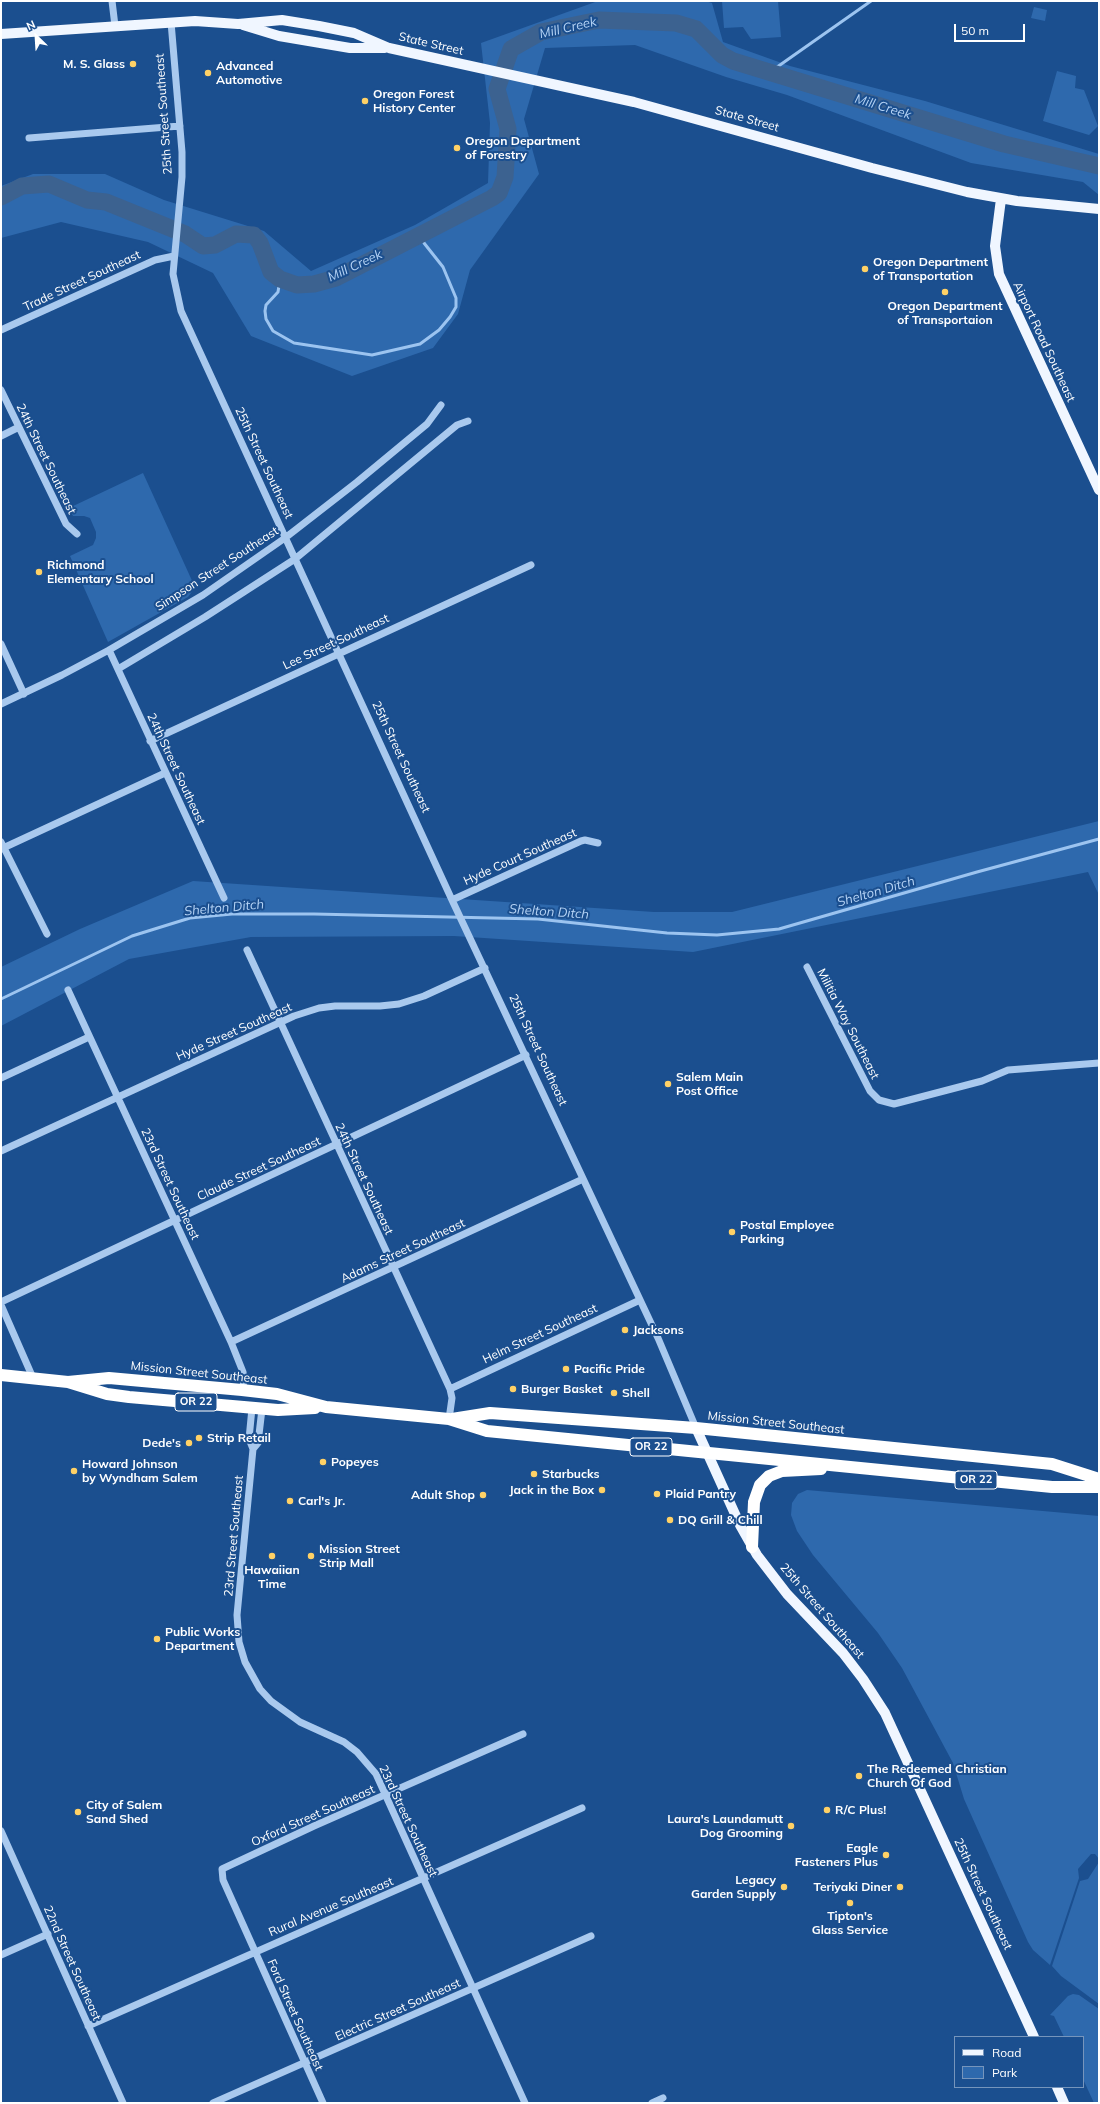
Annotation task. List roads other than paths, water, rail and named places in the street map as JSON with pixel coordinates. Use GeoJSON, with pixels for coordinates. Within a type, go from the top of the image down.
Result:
{"type":"FeatureCollection","features":[{"type":"Feature","properties":{"kind":"highway","name":"Mission Street Southeast"},"geometry":{"type":"LineString","coordinates":[[1,1375],[68,1382],[107,1394],[257,1409],[278,1410],[326,1407],[449,1419],[487,1431],[1052,1487],[1099,1487]]}},
{"type":"Feature","properties":{"kind":"highway","name":"Mission Street Southeast"},"geometry":{"type":"LineString","coordinates":[[68,1382],[109,1378],[242,1390],[277,1394],[326,1407]]}},
{"type":"Feature","properties":{"kind":"highway"},"geometry":{"type":"LineString","coordinates":[[196,1402],[236,1397],[241,1395],[242,1390]]}},
{"type":"Feature","properties":{"kind":"highway","name":"Mission Street Southeast"},"geometry":{"type":"LineString","coordinates":[[449,1419],[490,1413],[696,1428],[1052,1464],[1099,1479]]}},
{"type":"Feature","properties":{"kind":"highway"},"geometry":{"type":"LineString","coordinates":[[752,1547],[754,1502],[760,1485],[770,1476],[782,1471],[854,1468]]}},
{"type":"Feature","properties":{"kind":"main road","name":"State Street"},"geometry":{"type":"LineString","coordinates":[[1,34],[170,22],[216,22],[238,24],[282,20],[354,33],[389,48],[634,102],[872,168],[1001,199],[1099,210]]}},
{"type":"Feature","properties":{"kind":"main road","name":"State Street"},"geometry":{"type":"LineString","coordinates":[[238,24],[279,36],[350,48],[389,48]]}},
{"type":"Feature","properties":{"kind":"main road","name":"Airport Road Southeast"},"geometry":{"type":"LineString","coordinates":[[1001,199],[995,246],[999,274],[1099,490]]}},
{"type":"Feature","properties":{"kind":"main road","name":"25th Street Southeast"},"geometry":{"type":"LineString","coordinates":[[696,1428],[752,1547],[786,1594],[853,1666],[885,1713],[1034,2036]]}},
{"type":"Feature","properties":{"kind":"main road"},"geometry":{"type":"LineString","coordinates":[[1057,2088],[1064,2103]]}},
{"type":"Feature","properties":{"kind":"street"},"geometry":{"type":"LineString","coordinates":[[112,1],[115,26]]}},
{"type":"Feature","properties":{"kind":"street","name":"25th Street Southeast"},"geometry":{"type":"LineString","coordinates":[[170,22],[180,126],[182,177],[174,256],[174,280],[181,311],[452,900],[640,1300],[696,1428]]}},
{"type":"Feature","properties":{"kind":"street"},"geometry":{"type":"LineString","coordinates":[[29,138],[180,126]]}},
{"type":"Feature","properties":{"kind":"street","name":"Trade Street Southeast"},"geometry":{"type":"LineString","coordinates":[[1,330],[155,260],[174,256]]}},
{"type":"Feature","properties":{"kind":"street","name":"24th Street Southeast"},"geometry":{"type":"LineString","coordinates":[[1,390],[66,524],[77,534]]}},
{"type":"Feature","properties":{"kind":"street","name":"Simpson Street Southeast"},"geometry":{"type":"LineString","coordinates":[[1,704],[24,694],[109,650],[203,594],[285,538],[427,424],[441,405]]}},
{"type":"Feature","properties":{"kind":"street"},"geometry":{"type":"LineString","coordinates":[[118,669],[205,617],[295,559],[457,425],[468,421]]}},
{"type":"Feature","properties":{"kind":"street"},"geometry":{"type":"LineString","coordinates":[[1,436],[19,427]]}},
{"type":"Feature","properties":{"kind":"street","name":"Lee Street Southeast"},"geometry":{"type":"LineString","coordinates":[[150,741],[531,564]]}},
{"type":"Feature","properties":{"kind":"street"},"geometry":{"type":"LineString","coordinates":[[1,644],[24,694]]}},
{"type":"Feature","properties":{"kind":"street","name":"24th Street Southeast"},"geometry":{"type":"LineString","coordinates":[[109,650],[224,898]]}},
{"type":"Feature","properties":{"kind":"street"},"geometry":{"type":"LineString","coordinates":[[47,934],[2,846],[166,772]]}},
{"type":"Feature","properties":{"kind":"street","name":"Hyde Court Southeast"},"geometry":{"type":"LineString","coordinates":[[452,900],[581,841],[585,840],[598,843]]}},
{"type":"Feature","properties":{"kind":"street","name":"24th Street Southeast"},"geometry":{"type":"LineString","coordinates":[[247,950],[279,1023],[450,1389],[452,1398],[449,1419]]}},
{"type":"Feature","properties":{"kind":"street","name":"Militia Way Southeast"},"geometry":{"type":"LineString","coordinates":[[807,967],[870,1090],[879,1100],[894,1104],[982,1081],[1008,1070],[1090,1065],[1099,1063]]}},
{"type":"Feature","properties":{"kind":"street","name":"Hyde Street Southeast"},"geometry":{"type":"LineString","coordinates":[[1,1151],[279,1023],[319,1008],[399,1004],[424,996],[485,968]]}},
{"type":"Feature","properties":{"kind":"street","name":"23rd Street Southeast"},"geometry":{"type":"LineString","coordinates":[[68,990],[231,1342],[243,1372],[244,1381],[242,1390]]}},
{"type":"Feature","properties":{"kind":"street"},"geometry":{"type":"LineString","coordinates":[[1,1078],[90,1037]]}},
{"type":"Feature","properties":{"kind":"street","name":"Claude Street Southeast"},"geometry":{"type":"LineString","coordinates":[[1,1302],[526,1055]]}},
{"type":"Feature","properties":{"kind":"street","name":"Adams Street Southeast"},"geometry":{"type":"LineString","coordinates":[[231,1342],[583,1179]]}},
{"type":"Feature","properties":{"kind":"street","name":"Helm Street Southeast"},"geometry":{"type":"LineString","coordinates":[[450,1389],[640,1300]]}},
{"type":"Feature","properties":{"kind":"street"},"geometry":{"type":"LineString","coordinates":[[1,1305],[33,1378]]}},
{"type":"Feature","properties":{"kind":"street","name":"23rd Street Southeast"},"geometry":{"type":"LineString","coordinates":[[257,1409],[249,1439],[253,1449],[237,1615],[239,1642],[245,1662],[260,1689],[285,1713],[300,1722],[330,1734],[357,1752],[376,1774],[525,2103]]}},
{"type":"Feature","properties":{"kind":"street","name":"Oxford Street Southeast"},"geometry":{"type":"LineString","coordinates":[[222,1869],[523,1734]]}},
{"type":"Feature","properties":{"kind":"street","name":"Rural Avenue Southeast"},"geometry":{"type":"LineString","coordinates":[[88,2026],[582,1808]]}},
{"type":"Feature","properties":{"kind":"street","name":"22nd Street Southeast"},"geometry":{"type":"LineString","coordinates":[[1,1831],[123,2103]]}},
{"type":"Feature","properties":{"kind":"street","name":"Ford Street Southeast"},"geometry":{"type":"LineString","coordinates":[[222,1869],[222,1880],[323,2103]]}},
{"type":"Feature","properties":{"kind":"street"},"geometry":{"type":"LineString","coordinates":[[1,1955],[48,1934]]}},
{"type":"Feature","properties":{"kind":"street","name":"Electric Street Southeast"},"geometry":{"type":"LineString","coordinates":[[213,2103],[591,1936]]}},
{"type":"Feature","properties":{"kind":"street"},"geometry":{"type":"LineString","coordinates":[[652,2103],[663,2098]]}},
{"type":"Feature","properties":{"kind":"waterway"},"geometry":{"type":"LineString","coordinates":[[770,72],[871,1]]}},
{"type":"Feature","properties":{"kind":"waterway","name":"Mill Creek"},"geometry":{"type":"LineString","coordinates":[[1,197],[22,186],[49,184],[87,200],[106,202],[185,234],[203,246],[215,245],[236,234],[254,235],[260,243],[271,272],[280,279],[297,285],[314,284],[336,278],[499,193],[505,177],[508,129],[497,89],[511,49],[541,32],[599,20],[676,23],[696,29],[722,55],[733,61],[1004,144],[1099,166]]}},
{"type":"Feature","properties":{"kind":"waterway"},"geometry":{"type":"LineString","coordinates":[[280,279],[278,292],[266,305],[266,319],[273,331],[294,343],[372,355],[420,344],[439,330],[456,307],[456,298],[443,267],[424,243],[422,234]]}},
{"type":"Feature","properties":{"kind":"waterway","name":"Shelton Ditch"},"geometry":{"type":"LineString","coordinates":[[1,999],[132,936],[190,918],[232,914],[314,914],[538,919],[667,933],[717,935],[779,929],[977,872],[1099,839]]}},
{"type":"Feature","properties":{"kind":"place","name":"M. S. Glass"},"geometry":{"type":"Point","coordinates":[133,64]}},
{"type":"Feature","properties":{"kind":"place","name":"Advanced Automotive"},"geometry":{"type":"Point","coordinates":[208,73]}},
{"type":"Feature","properties":{"kind":"place","name":"Oregon Forest History Center"},"geometry":{"type":"Point","coordinates":[365,101]}},
{"type":"Feature","properties":{"kind":"place","name":"Oregon Department of Forestry"},"geometry":{"type":"Point","coordinates":[457,148]}},
{"type":"Feature","properties":{"kind":"place","name":"Oregon Department of Transportation"},"geometry":{"type":"Point","coordinates":[865,269]}},
{"type":"Feature","properties":{"kind":"place","name":"Oregon Department of Transportaion"},"geometry":{"type":"Point","coordinates":[945,292]}},
{"type":"Feature","properties":{"kind":"place","name":"Richmond Elementary School"},"geometry":{"type":"Point","coordinates":[39,572]}},
{"type":"Feature","properties":{"kind":"place","name":"Salem Main Post Office"},"geometry":{"type":"Point","coordinates":[668,1084]}},
{"type":"Feature","properties":{"kind":"place","name":"Postal Employee Parking"},"geometry":{"type":"Point","coordinates":[732,1232]}},
{"type":"Feature","properties":{"kind":"place","name":"Jacksons"},"geometry":{"type":"Point","coordinates":[625,1330]}},
{"type":"Feature","properties":{"kind":"place","name":"Pacific Pride"},"geometry":{"type":"Point","coordinates":[566,1369]}},
{"type":"Feature","properties":{"kind":"place","name":"Burger Basket"},"geometry":{"type":"Point","coordinates":[513,1389]}},
{"type":"Feature","properties":{"kind":"place","name":"Shell"},"geometry":{"type":"Point","coordinates":[614,1393]}},
{"type":"Feature","properties":{"kind":"place","name":"Strip Retail"},"geometry":{"type":"Point","coordinates":[199,1438]}},
{"type":"Feature","properties":{"kind":"place","name":"Dede's"},"geometry":{"type":"Point","coordinates":[189,1443]}},
{"type":"Feature","properties":{"kind":"place","name":"Popeyes"},"geometry":{"type":"Point","coordinates":[323,1462]}},
{"type":"Feature","properties":{"kind":"place","name":"Howard Johnson by Wyndham Salem"},"geometry":{"type":"Point","coordinates":[74,1471]}},
{"type":"Feature","properties":{"kind":"place","name":"Starbucks"},"geometry":{"type":"Point","coordinates":[534,1474]}},
{"type":"Feature","properties":{"kind":"place","name":"Jack in the Box"},"geometry":{"type":"Point","coordinates":[602,1490]}},
{"type":"Feature","properties":{"kind":"place","name":"Plaid Pantry"},"geometry":{"type":"Point","coordinates":[657,1494]}},
{"type":"Feature","properties":{"kind":"place","name":"Adult Shop"},"geometry":{"type":"Point","coordinates":[483,1495]}},
{"type":"Feature","properties":{"kind":"place","name":"Carl's Jr."},"geometry":{"type":"Point","coordinates":[290,1501]}},
{"type":"Feature","properties":{"kind":"place","name":"DQ Grill & Chill"},"geometry":{"type":"Point","coordinates":[670,1520]}},
{"type":"Feature","properties":{"kind":"place","name":"Hawaiian Time"},"geometry":{"type":"Point","coordinates":[272,1556]}},
{"type":"Feature","properties":{"kind":"place","name":"Mission Street Strip Mall"},"geometry":{"type":"Point","coordinates":[311,1556]}},
{"type":"Feature","properties":{"kind":"place","name":"Public Works Department"},"geometry":{"type":"Point","coordinates":[157,1639]}},
{"type":"Feature","properties":{"kind":"place","name":"The Redeemed Christian Church Of God"},"geometry":{"type":"Point","coordinates":[859,1776]}},
{"type":"Feature","properties":{"kind":"place","name":"R/C Plus!"},"geometry":{"type":"Point","coordinates":[827,1810]}},
{"type":"Feature","properties":{"kind":"place","name":"City of Salem Sand Shed"},"geometry":{"type":"Point","coordinates":[78,1812]}},
{"type":"Feature","properties":{"kind":"place","name":"Laura's Laundamutt Dog Grooming"},"geometry":{"type":"Point","coordinates":[791,1826]}},
{"type":"Feature","properties":{"kind":"place","name":"Eagle Fasteners Plus"},"geometry":{"type":"Point","coordinates":[886,1855]}},
{"type":"Feature","properties":{"kind":"place","name":"Legacy Garden Supply"},"geometry":{"type":"Point","coordinates":[784,1887]}},
{"type":"Feature","properties":{"kind":"place","name":"Teriyaki Diner"},"geometry":{"type":"Point","coordinates":[900,1887]}},
{"type":"Feature","properties":{"kind":"place","name":"Tipton's Glass Service"},"geometry":{"type":"Point","coordinates":[850,1903]}}]}
